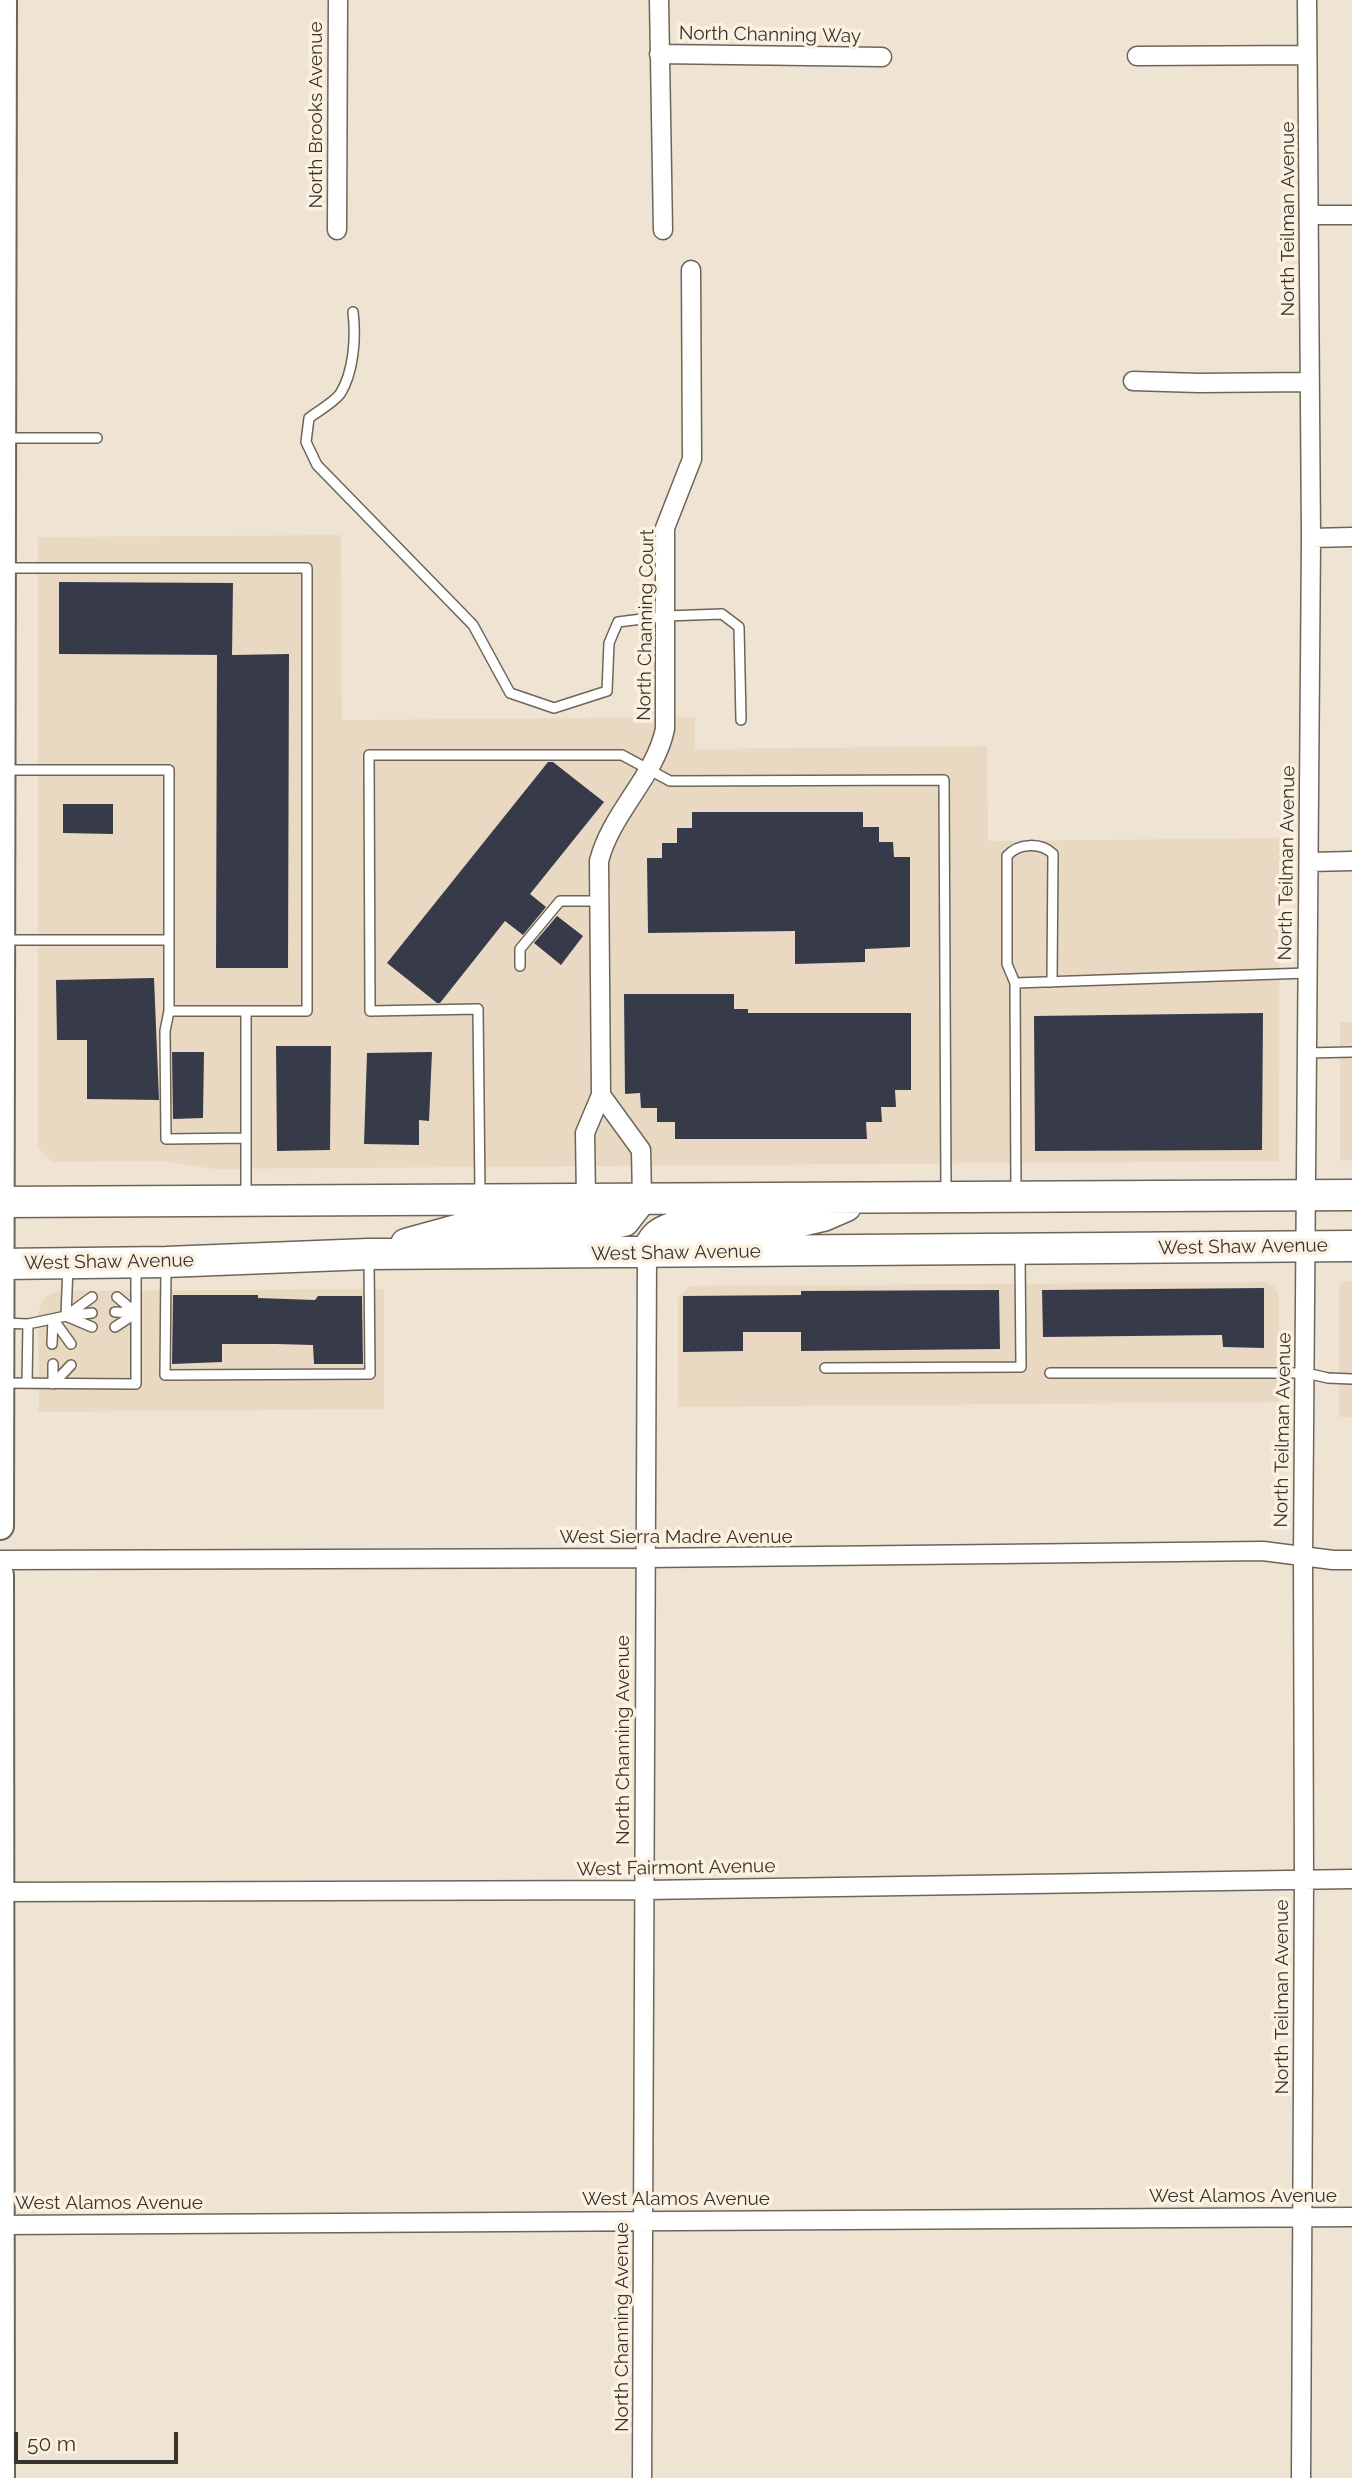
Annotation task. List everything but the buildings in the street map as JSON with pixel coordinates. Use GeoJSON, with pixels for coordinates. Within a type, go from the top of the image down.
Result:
{"type":"FeatureCollection","features":[{"type":"Feature","properties":{"kind":"main road"},"geometry":{"type":"LineString","coordinates":[[0,1526],[14,1383],[1,1323],[0,388],[3,0]]}},
{"type":"Feature","properties":{"kind":"main road"},"geometry":{"type":"LineString","coordinates":[[1,1202],[1352,1195]]}},
{"type":"Feature","properties":{"kind":"main road"},"geometry":{"type":"LineString","coordinates":[[368,1254],[475,1225],[611,1224],[624,1221],[642,1198]]}},
{"type":"Feature","properties":{"kind":"main road"},"geometry":{"type":"LineString","coordinates":[[647,1253],[652,1239],[672,1228],[797,1222],[823,1216],[865,1198]]}},
{"type":"Feature","properties":{"kind":"main road","name":"West Shaw Avenue"},"geometry":{"type":"LineString","coordinates":[[1,1264],[166,1262],[368,1254],[1352,1246]]}},
{"type":"Feature","properties":{"kind":"main road"},"geometry":{"type":"LineString","coordinates":[[0,1575],[1,2478]]}},
{"type":"Feature","properties":{"kind":"street","name":"North Brooks Avenue"},"geometry":{"type":"LineString","coordinates":[[337,230],[338,0]]}},
{"type":"Feature","properties":{"kind":"street"},"geometry":{"type":"LineString","coordinates":[[659,0],[663,230]]}},
{"type":"Feature","properties":{"kind":"street","name":"North Teilman Avenue"},"geometry":{"type":"LineString","coordinates":[[1301,2478],[1303,1556],[1306,1373],[1304,1246],[1311,538],[1307,0]]}},
{"type":"Feature","properties":{"kind":"street","name":"North Channing Way"},"geometry":{"type":"LineString","coordinates":[[659,54],[882,57]]}},
{"type":"Feature","properties":{"kind":"street"},"geometry":{"type":"LineString","coordinates":[[1137,56],[1307,55]]}},
{"type":"Feature","properties":{"kind":"street"},"geometry":{"type":"LineString","coordinates":[[1309,215],[1352,215]]}},
{"type":"Feature","properties":{"kind":"street","name":"North Channing Court"},"geometry":{"type":"LineString","coordinates":[[586,1199],[585,1133],[601,1095],[599,861],[603,845],[659,748],[665,729],[665,528],[692,459],[691,270]]}},
{"type":"Feature","properties":{"kind":"street"},"geometry":{"type":"LineString","coordinates":[[1133,381],[1310,382]]}},
{"type":"Feature","properties":{"kind":"street"},"geometry":{"type":"LineString","coordinates":[[1311,538],[1352,537]]}},
{"type":"Feature","properties":{"kind":"street"},"geometry":{"type":"LineString","coordinates":[[1309,862],[1352,861]]}},
{"type":"Feature","properties":{"kind":"street"},"geometry":{"type":"LineString","coordinates":[[601,1095],[641,1150],[642,1198]]}},
{"type":"Feature","properties":{"kind":"street","name":"North Channing Avenue"},"geometry":{"type":"LineString","coordinates":[[642,2478],[647,1253]]}},
{"type":"Feature","properties":{"kind":"street","name":"West Sierra Madre Avenue"},"geometry":{"type":"LineString","coordinates":[[0,1560],[644,1558],[1263,1551],[1352,1560]]}},
{"type":"Feature","properties":{"kind":"street","name":"West Fairmont Avenue"},"geometry":{"type":"LineString","coordinates":[[1,1892],[645,1890],[1352,1879]]}},
{"type":"Feature","properties":{"kind":"street","name":"West Alamos Avenue"},"geometry":{"type":"LineString","coordinates":[[1,2225],[1352,2217]]}},
{"type":"Feature","properties":{"kind":"lane"},"geometry":{"type":"LineString","coordinates":[[353,312],[355,326],[350,372],[339,396],[309,418],[306,442],[317,465],[472,625],[510,693],[554,708],[607,691],[609,643],[618,622],[666,616],[722,614],[738,627],[741,720]]}},
{"type":"Feature","properties":{"kind":"lane"},"geometry":{"type":"LineString","coordinates":[[1,438],[97,438]]}},
{"type":"Feature","properties":{"kind":"lane"},"geometry":{"type":"LineString","coordinates":[[2,568],[307,568],[307,1011],[169,1011]]}},
{"type":"Feature","properties":{"kind":"lane"},"geometry":{"type":"LineString","coordinates":[[480,1199],[478,1009],[370,1011],[369,755],[622,755],[670,781],[944,780],[946,1198]]}},
{"type":"Feature","properties":{"kind":"lane"},"geometry":{"type":"LineString","coordinates":[[2,769],[169,770],[166,1139],[246,1138]]}},
{"type":"Feature","properties":{"kind":"lane"},"geometry":{"type":"LineString","coordinates":[[1016,1197],[1016,983],[1007,964],[1007,856],[1014,848],[1047,848],[1053,854],[1052,982]]}},
{"type":"Feature","properties":{"kind":"lane"},"geometry":{"type":"LineString","coordinates":[[520,966],[520,948],[559,901],[600,901]]}},
{"type":"Feature","properties":{"kind":"lane"},"geometry":{"type":"LineString","coordinates":[[2,940],[169,940]]}},
{"type":"Feature","properties":{"kind":"lane"},"geometry":{"type":"LineString","coordinates":[[1016,983],[1307,973]]}},
{"type":"Feature","properties":{"kind":"lane"},"geometry":{"type":"LineString","coordinates":[[246,1011],[246,1200]]}},
{"type":"Feature","properties":{"kind":"lane"},"geometry":{"type":"LineString","coordinates":[[1307,1053],[1352,1052]]}},
{"type":"Feature","properties":{"kind":"lane"},"geometry":{"type":"LineString","coordinates":[[825,1368],[1021,1367],[1020,1249]]}},
{"type":"Feature","properties":{"kind":"lane"},"geometry":{"type":"LineString","coordinates":[[166,1262],[165,1375],[370,1374],[368,1254]]}},
{"type":"Feature","properties":{"kind":"lane"},"geometry":{"type":"LineString","coordinates":[[66,1316],[68,1262]]}},
{"type":"Feature","properties":{"kind":"lane"},"geometry":{"type":"LineString","coordinates":[[28,1324],[14,1383],[136,1384],[136,1262]]}},
{"type":"Feature","properties":{"kind":"lane"},"geometry":{"type":"LineString","coordinates":[[66,1316],[92,1297]]}},
{"type":"Feature","properties":{"kind":"lane"},"geometry":{"type":"LineString","coordinates":[[117,1297],[136,1313]]}},
{"type":"Feature","properties":{"kind":"lane"},"geometry":{"type":"LineString","coordinates":[[115,1312],[136,1313]]}},
{"type":"Feature","properties":{"kind":"lane"},"geometry":{"type":"LineString","coordinates":[[1,1323],[28,1324],[92,1313]]}},
{"type":"Feature","properties":{"kind":"lane"},"geometry":{"type":"LineString","coordinates":[[116,1327],[136,1313]]}},
{"type":"Feature","properties":{"kind":"lane"},"geometry":{"type":"LineString","coordinates":[[66,1316],[92,1327]]}},
{"type":"Feature","properties":{"kind":"lane"},"geometry":{"type":"LineString","coordinates":[[52,1343],[53,1319]]}},
{"type":"Feature","properties":{"kind":"lane"},"geometry":{"type":"LineString","coordinates":[[53,1319],[71,1344]]}},
{"type":"Feature","properties":{"kind":"lane"},"geometry":{"type":"LineString","coordinates":[[53,1364],[53,1384]]}},
{"type":"Feature","properties":{"kind":"lane"},"geometry":{"type":"LineString","coordinates":[[53,1384],[71,1365]]}},
{"type":"Feature","properties":{"kind":"lane"},"geometry":{"type":"LineString","coordinates":[[1050,1373],[1306,1373],[1328,1378],[1352,1379]]}},
{"type":"Feature","properties":{"kind":"shaded area"},"geometry":{"type":"Polygon","coordinates":[[[341,535],[342,720],[695,717],[695,749],[987,746],[988,841],[1280,838],[1279,1161],[214,1169],[164,1161],[52,1162],[38,1148],[38,537],[341,535]]]}},
{"type":"Feature","properties":{"kind":"shaded area"},"geometry":{"type":"Polygon","coordinates":[[[1340,1022],[1352,1022],[1352,1160],[1340,1161],[1340,1022]]]}},
{"type":"Feature","properties":{"kind":"shaded area"},"geometry":{"type":"Polygon","coordinates":[[[1345,1281],[1352,1281],[1352,1417],[1339,1417],[1339,1287],[1345,1281]]]}},
{"type":"Feature","properties":{"kind":"shaded area"},"geometry":{"type":"Polygon","coordinates":[[[1264,1282],[1274,1286],[1279,1297],[1279,1402],[678,1407],[678,1298],[690,1286],[1264,1282]]]}},
{"type":"Feature","properties":{"kind":"shaded area"},"geometry":{"type":"Polygon","coordinates":[[[384,1289],[384,1409],[37,1412],[38,1313],[44,1298],[59,1291],[384,1289]]]}}]}
